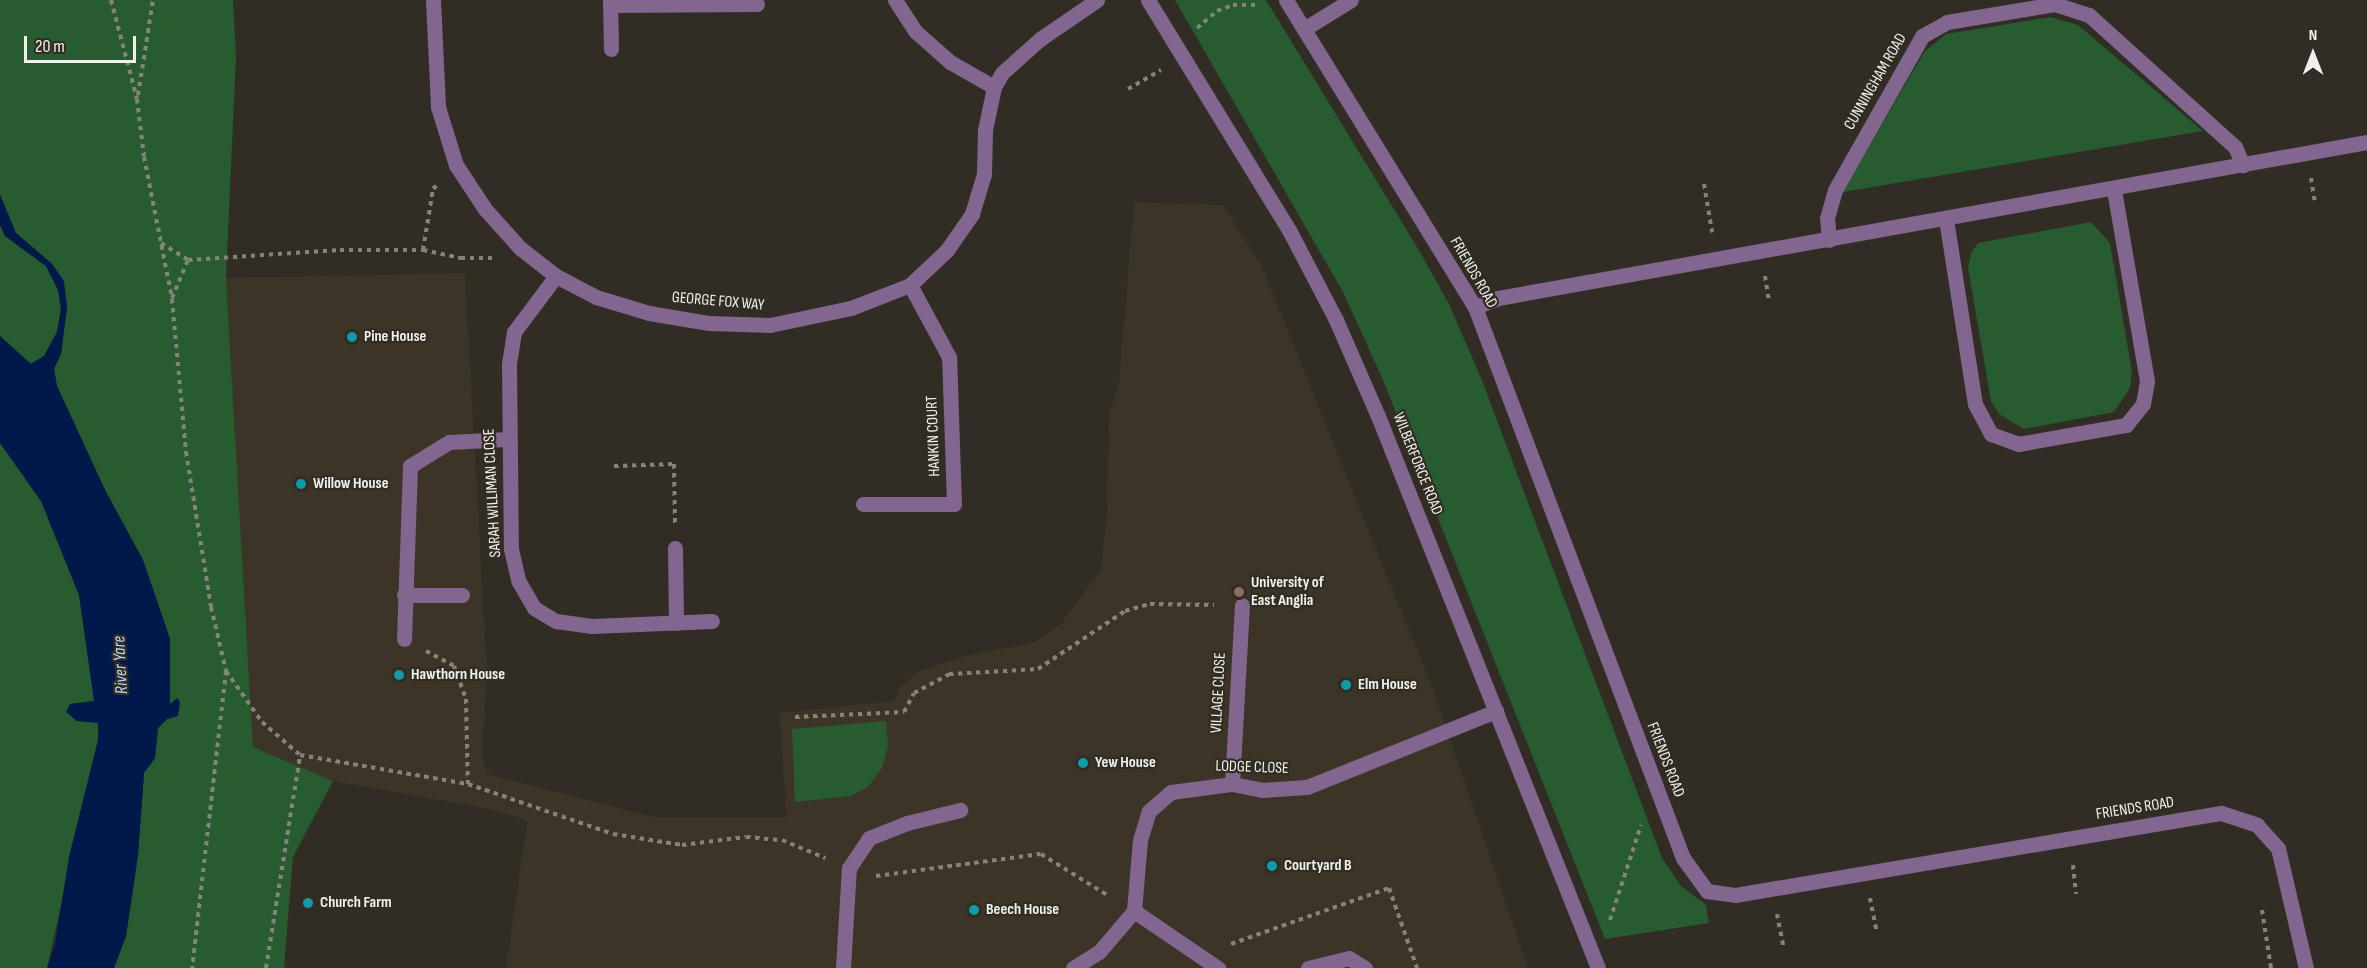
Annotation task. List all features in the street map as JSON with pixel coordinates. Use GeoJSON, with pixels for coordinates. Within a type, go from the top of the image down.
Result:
{"type":"FeatureCollection","features":[{"type":"Feature","properties":{"kind":"street","name":"GEORGE FOX WAY"},"geometry":{"type":"LineString","coordinates":[[433,0],[438,107],[456,165],[485,209],[529,256],[556,276],[596,297],[649,313],[709,323],[770,324],[850,308],[910,285],[947,250],[972,214],[984,174],[985,130],[994,87],[1002,73],[1040,39],[1097,0]]}},
{"type":"Feature","properties":{"kind":"street"},"geometry":{"type":"LineString","coordinates":[[895,0],[915,31],[950,62],[994,87]]}},
{"type":"Feature","properties":{"kind":"street","name":"WILBERFORCE ROAD"},"geometry":{"type":"LineString","coordinates":[[1148,0],[1289,230],[1336,320],[1496,711],[1597,966]]}},
{"type":"Feature","properties":{"kind":"street","name":"FRIENDS ROAD"},"geometry":{"type":"LineString","coordinates":[[1286,0],[1475,307],[1654,784],[1689,867],[1707,891],[1735,895],[2221,813],[2257,825],[2278,848],[2306,968]]}},
{"type":"Feature","properties":{"kind":"street"},"geometry":{"type":"LineString","coordinates":[[1304,29],[1351,0]]}},
{"type":"Feature","properties":{"kind":"street"},"geometry":{"type":"LineString","coordinates":[[611,50],[610,3],[757,4]]}},
{"type":"Feature","properties":{"kind":"street","name":"CUNNINGHAM ROAD"},"geometry":{"type":"LineString","coordinates":[[1829,240],[1827,219],[1835,190],[1922,36],[1947,22],[2055,4],[2089,15],[2235,147],[2243,165]]}},
{"type":"Feature","properties":{"kind":"street"},"geometry":{"type":"LineString","coordinates":[[1475,307],[1498,298],[2367,142]]}},
{"type":"Feature","properties":{"kind":"street"},"geometry":{"type":"LineString","coordinates":[[1946,219],[1975,404],[1990,434],[2018,444],[2115,427],[2126,425],[2143,404],[2146,381],[2114,189]]}},
{"type":"Feature","properties":{"kind":"street","name":"SARAH WILLIMAN CLOSE"},"geometry":{"type":"LineString","coordinates":[[556,276],[513,332],[507,439],[511,549],[518,580],[534,608],[556,621],[592,626],[712,621]]}},
{"type":"Feature","properties":{"kind":"street","name":"HANKIN COURT"},"geometry":{"type":"LineString","coordinates":[[863,504],[954,504],[949,357],[910,285]]}},
{"type":"Feature","properties":{"kind":"street"},"geometry":{"type":"LineString","coordinates":[[404,639],[410,466],[449,442],[507,439]]}},
{"type":"Feature","properties":{"kind":"street"},"geometry":{"type":"LineString","coordinates":[[675,548],[676,623]]}},
{"type":"Feature","properties":{"kind":"street"},"geometry":{"type":"LineString","coordinates":[[404,595],[462,595]]}},
{"type":"Feature","properties":{"kind":"street","name":"VILLAGE CLOSE"},"geometry":{"type":"LineString","coordinates":[[1232,784],[1242,605]]}},
{"type":"Feature","properties":{"kind":"street","name":"LODGE CLOSE"},"geometry":{"type":"LineString","coordinates":[[1134,911],[1140,840],[1149,811],[1171,792],[1232,784],[1262,790],[1307,787],[1496,711]]}},
{"type":"Feature","properties":{"kind":"street"},"geometry":{"type":"LineString","coordinates":[[843,968],[849,868],[869,838],[907,824],[960,810]]}},
{"type":"Feature","properties":{"kind":"street"},"geometry":{"type":"LineString","coordinates":[[1073,968],[1099,952],[1134,911],[1215,966]]}},
{"type":"Feature","properties":{"kind":"street"},"geometry":{"type":"LineString","coordinates":[[1308,968],[1349,958],[1365,968]]}},
{"type":"Feature","properties":{"kind":"path"},"geometry":{"type":"LineString","coordinates":[[111,0],[137,99],[160,242],[172,299],[186,452],[211,607],[226,671],[192,968]]}},
{"type":"Feature","properties":{"kind":"path"},"geometry":{"type":"LineString","coordinates":[[137,99],[153,0]]}},
{"type":"Feature","properties":{"kind":"path"},"geometry":{"type":"LineString","coordinates":[[1128,89],[1180,53],[1217,11],[1233,5],[1266,4]]}},
{"type":"Feature","properties":{"kind":"path"},"geometry":{"type":"LineString","coordinates":[[423,250],[433,189],[456,165]]}},
{"type":"Feature","properties":{"kind":"path"},"geometry":{"type":"LineString","coordinates":[[1704,184],[1716,260]]}},
{"type":"Feature","properties":{"kind":"path"},"geometry":{"type":"LineString","coordinates":[[160,242],[188,260],[340,250],[423,250],[461,258],[529,256]]}},
{"type":"Feature","properties":{"kind":"path"},"geometry":{"type":"LineString","coordinates":[[172,299],[188,260]]}},
{"type":"Feature","properties":{"kind":"path"},"geometry":{"type":"LineString","coordinates":[[614,466],[674,464],[675,548]]}},
{"type":"Feature","properties":{"kind":"path"},"geometry":{"type":"LineString","coordinates":[[795,717],[904,712],[914,693],[949,674],[1038,669],[1125,611],[1150,604],[1242,605]]}},
{"type":"Feature","properties":{"kind":"path"},"geometry":{"type":"LineString","coordinates":[[404,639],[454,666],[466,699],[468,784]]}},
{"type":"Feature","properties":{"kind":"path"},"geometry":{"type":"LineString","coordinates":[[226,671],[262,722],[300,756],[468,784],[613,834],[682,845],[746,837],[782,840],[868,877],[1041,854],[1134,911]]}},
{"type":"Feature","properties":{"kind":"path"},"geometry":{"type":"LineString","coordinates":[[266,968],[300,756]]}},
{"type":"Feature","properties":{"kind":"path"},"geometry":{"type":"LineString","coordinates":[[1597,966],[1654,784]]}},
{"type":"Feature","properties":{"kind":"path"},"geometry":{"type":"LineString","coordinates":[[2061,863],[2083,860]]}},
{"type":"Feature","properties":{"kind":"path"},"geometry":{"type":"LineString","coordinates":[[2072,862],[2076,894]]}},
{"type":"Feature","properties":{"kind":"path"},"geometry":{"type":"LineString","coordinates":[[1215,966],[1222,948],[1389,888],[1417,968]]}},
{"type":"Feature","properties":{"kind":"path"},"geometry":{"type":"LineString","coordinates":[[1858,897],[1880,893]]}},
{"type":"Feature","properties":{"kind":"path"},"geometry":{"type":"LineString","coordinates":[[1869,895],[1876,930]]}},
{"type":"Feature","properties":{"kind":"path"},"geometry":{"type":"LineString","coordinates":[[2260,899],[2271,968]]}},
{"type":"Feature","properties":{"kind":"path"},"geometry":{"type":"LineString","coordinates":[[1765,912],[1788,908]]}},
{"type":"Feature","properties":{"kind":"path"},"geometry":{"type":"LineString","coordinates":[[1776,910],[1783,946]]}},
{"type":"Feature","properties":{"kind":"shaded area","name":"University of East Anglia"},"geometry":{"type":"Polygon","coordinates":[[[1134,202],[1223,205],[1262,267],[1434,692],[1528,968],[506,968],[527,820],[490,809],[333,781],[253,747],[226,278],[465,273],[487,675],[482,754],[487,774],[653,817],[787,817],[779,713],[894,701],[899,688],[919,671],[965,656],[1033,643],[1061,624],[1100,571],[1107,519],[1109,414],[1119,384],[1134,202]]]}},
{"type":"Feature","properties":{"kind":"green space"},"geometry":{"type":"Polygon","coordinates":[[[0,0],[233,0],[236,56],[226,278],[253,747],[333,781],[293,857],[284,967],[289,968],[114,968],[126,936],[138,855],[144,773],[155,758],[158,728],[167,719],[170,705],[170,639],[143,560],[105,490],[57,386],[54,369],[61,354],[67,307],[52,264],[16,233],[0,195],[0,0]]]}},
{"type":"Feature","properties":{"kind":"green space"},"geometry":{"type":"Polygon","coordinates":[[[1175,0],[1266,0],[1417,247],[1449,304],[1481,378],[1662,858],[1681,886],[1706,905],[1709,923],[1605,939],[1383,380],[1343,292],[1175,0]]]}},
{"type":"Feature","properties":{"kind":"green space"},"geometry":{"type":"Polygon","coordinates":[[[2051,17],[2078,25],[2203,131],[1843,192],[1924,52],[1946,34],[2051,17]]]}},
{"type":"Feature","properties":{"kind":"green space"},"geometry":{"type":"Polygon","coordinates":[[[2091,222],[2110,243],[2132,372],[2130,388],[2114,412],[2024,429],[1999,414],[1991,401],[1968,268],[1971,253],[1978,243],[2091,222]]]}},
{"type":"Feature","properties":{"kind":"green space"},"geometry":{"type":"Polygon","coordinates":[[[0,225],[5,236],[46,266],[58,290],[61,309],[57,332],[44,356],[30,364],[0,336],[0,225]]]}},
{"type":"Feature","properties":{"kind":"green space"},"geometry":{"type":"Polygon","coordinates":[[[0,443],[41,501],[79,595],[95,701],[70,704],[77,721],[98,722],[98,740],[47,968],[0,968],[0,443]]]}},
{"type":"Feature","properties":{"kind":"green space"},"geometry":{"type":"Polygon","coordinates":[[[886,721],[888,746],[882,768],[868,787],[851,796],[795,802],[792,729],[886,721]]]}},
{"type":"Feature","properties":{"kind":"water","name":"River Yare"},"geometry":{"type":"Polygon","coordinates":[[[0,195],[16,233],[52,264],[64,281],[67,307],[61,354],[54,369],[57,386],[105,490],[143,560],[170,639],[170,704],[177,698],[180,702],[178,716],[167,719],[158,728],[155,758],[144,773],[138,855],[126,936],[114,968],[47,968],[55,944],[69,857],[98,740],[98,723],[77,721],[66,712],[70,704],[94,701],[79,595],[41,501],[0,443],[0,336],[31,364],[44,356],[57,332],[61,309],[58,290],[46,266],[5,236],[0,225],[0,195]]]}},
{"type":"Feature","properties":{"kind":"place","name":"Pine House"},"geometry":{"type":"Point","coordinates":[352,337]}},
{"type":"Feature","properties":{"kind":"place","name":"Willow House"},"geometry":{"type":"Point","coordinates":[301,484]}},
{"type":"Feature","properties":{"kind":"place","name":"University of East Anglia"},"geometry":{"type":"Point","coordinates":[1239,592]}},
{"type":"Feature","properties":{"kind":"place","name":"Hawthorn House"},"geometry":{"type":"Point","coordinates":[399,675]}},
{"type":"Feature","properties":{"kind":"place","name":"Elm House"},"geometry":{"type":"Point","coordinates":[1346,685]}},
{"type":"Feature","properties":{"kind":"place","name":"Yew House"},"geometry":{"type":"Point","coordinates":[1083,763]}},
{"type":"Feature","properties":{"kind":"place","name":"Courtyard B"},"geometry":{"type":"Point","coordinates":[1272,866]}},
{"type":"Feature","properties":{"kind":"place","name":"Church Farm"},"geometry":{"type":"Point","coordinates":[308,903]}},
{"type":"Feature","properties":{"kind":"place","name":"Beech House"},"geometry":{"type":"Point","coordinates":[974,910]}}]}
